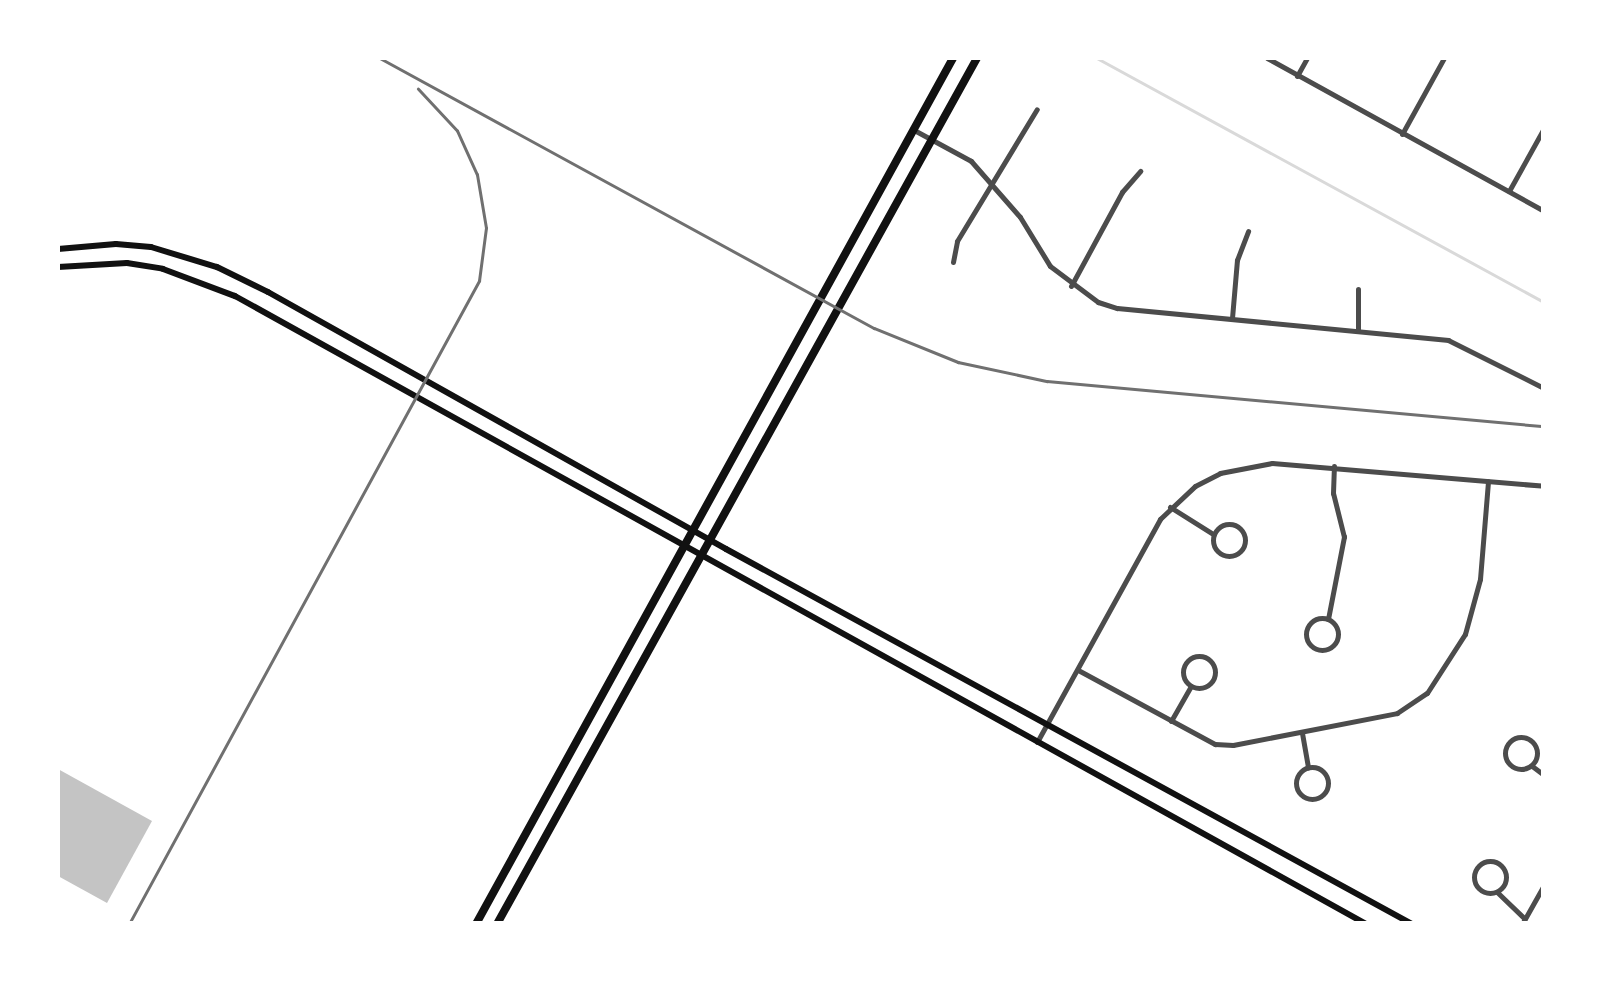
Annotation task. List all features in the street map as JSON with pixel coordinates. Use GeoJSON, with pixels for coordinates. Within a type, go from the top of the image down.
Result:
{"type":"FeatureCollection","features":[{"type":"Feature","properties":{"kind":"main road"},"geometry":{"type":"LineString","coordinates":[[476,924],[953,58]]}},
{"type":"Feature","properties":{"kind":"main road"},"geometry":{"type":"LineString","coordinates":[[498,924],[977,58]]}},
{"type":"Feature","properties":{"kind":"main road"},"geometry":{"type":"LineString","coordinates":[[58,248],[116,244],[151,247],[217,267],[1412,924]]}},
{"type":"Feature","properties":{"kind":"main road"},"geometry":{"type":"LineString","coordinates":[[58,268],[127,263],[201,281],[1366,924]]}},
{"type":"Feature","properties":{"kind":"street"},"geometry":{"type":"LineString","coordinates":[[1267,58],[1544,211]]}},
{"type":"Feature","properties":{"kind":"street"},"geometry":{"type":"LineString","coordinates":[[1297,76],[1307,58]]}},
{"type":"Feature","properties":{"kind":"street"},"geometry":{"type":"LineString","coordinates":[[1402,134],[1444,58]]}},
{"type":"Feature","properties":{"kind":"street"},"geometry":{"type":"LineString","coordinates":[[953,262],[957,241],[1037,110]]}},
{"type":"Feature","properties":{"kind":"street"},"geometry":{"type":"LineString","coordinates":[[1508,192],[1544,128]]}},
{"type":"Feature","properties":{"kind":"street"},"geometry":{"type":"LineString","coordinates":[[913,130],[970,161],[1020,217],[1050,266],[1071,286],[1116,308],[1448,340],[1544,388]]}},
{"type":"Feature","properties":{"kind":"street"},"geometry":{"type":"LineString","coordinates":[[1071,286],[1122,192],[1140,171]]}},
{"type":"Feature","properties":{"kind":"street"},"geometry":{"type":"LineString","coordinates":[[1232,318],[1237,260],[1248,231]]}},
{"type":"Feature","properties":{"kind":"street"},"geometry":{"type":"LineString","coordinates":[[1358,289],[1358,330]]}},
{"type":"Feature","properties":{"kind":"street"},"geometry":{"type":"LineString","coordinates":[[1037,742],[1170,507],[1195,486],[1247,465],[1334,466],[1544,486]]}},
{"type":"Feature","properties":{"kind":"street"},"geometry":{"type":"LineString","coordinates":[[1328,619],[1313,620],[1307,628],[1310,646],[1319,651],[1332,648],[1338,641],[1338,632],[1328,619],[1344,537],[1333,493],[1334,466]]}},
{"type":"Feature","properties":{"kind":"street"},"geometry":{"type":"LineString","coordinates":[[1078,670],[1215,744],[1302,733],[1397,713],[1413,705],[1438,679],[1475,607],[1488,481]]}},
{"type":"Feature","properties":{"kind":"street"},"geometry":{"type":"LineString","coordinates":[[1170,507],[1213,534]]}},
{"type":"Feature","properties":{"kind":"street"},"geometry":{"type":"LineString","coordinates":[[1232,524],[1241,529],[1244,546],[1236,556],[1226,557],[1212,544],[1213,534],[1222,525],[1232,524]]}},
{"type":"Feature","properties":{"kind":"street"},"geometry":{"type":"LineString","coordinates":[[1198,655],[1208,657],[1215,667],[1215,677],[1210,685],[1191,686],[1183,675],[1184,665],[1198,655]]}},
{"type":"Feature","properties":{"kind":"street"},"geometry":{"type":"LineString","coordinates":[[1171,721],[1191,686]]}},
{"type":"Feature","properties":{"kind":"street"},"geometry":{"type":"LineString","coordinates":[[1302,733],[1308,766]]}},
{"type":"Feature","properties":{"kind":"street"},"geometry":{"type":"LineString","coordinates":[[1518,737],[1535,744],[1538,753],[1532,766],[1523,770],[1507,762],[1504,752],[1510,741],[1518,737]]}},
{"type":"Feature","properties":{"kind":"street"},"geometry":{"type":"LineString","coordinates":[[1308,766],[1322,770],[1327,778],[1328,787],[1314,799],[1302,796],[1296,789],[1300,771],[1308,766]]}},
{"type":"Feature","properties":{"kind":"street"},"geometry":{"type":"LineString","coordinates":[[1532,766],[1544,774]]}},
{"type":"Feature","properties":{"kind":"street"},"geometry":{"type":"LineString","coordinates":[[1483,862],[1496,862],[1504,868],[1507,877],[1498,892],[1485,893],[1477,887],[1474,878],[1483,862]]}},
{"type":"Feature","properties":{"kind":"street"},"geometry":{"type":"LineString","coordinates":[[1498,892],[1523,921],[1544,884]]}},
{"type":"Feature","properties":{"kind":"building"},"geometry":{"type":"Polygon","coordinates":[[[58,769],[152,821],[107,903],[58,876],[58,769]]]}},
{"type":"Feature","properties":{"kind":"waterway"},"geometry":{"type":"LineString","coordinates":[[1097,58],[1544,302]]}},
{"type":"Feature","properties":{"kind":"railway"},"geometry":{"type":"LineString","coordinates":[[380,58],[874,328],[958,362],[1047,381],[1544,426]]}},
{"type":"Feature","properties":{"kind":"railway"},"geometry":{"type":"LineString","coordinates":[[129,924],[479,281],[486,228],[477,175],[457,131],[418,89]]}}]}
